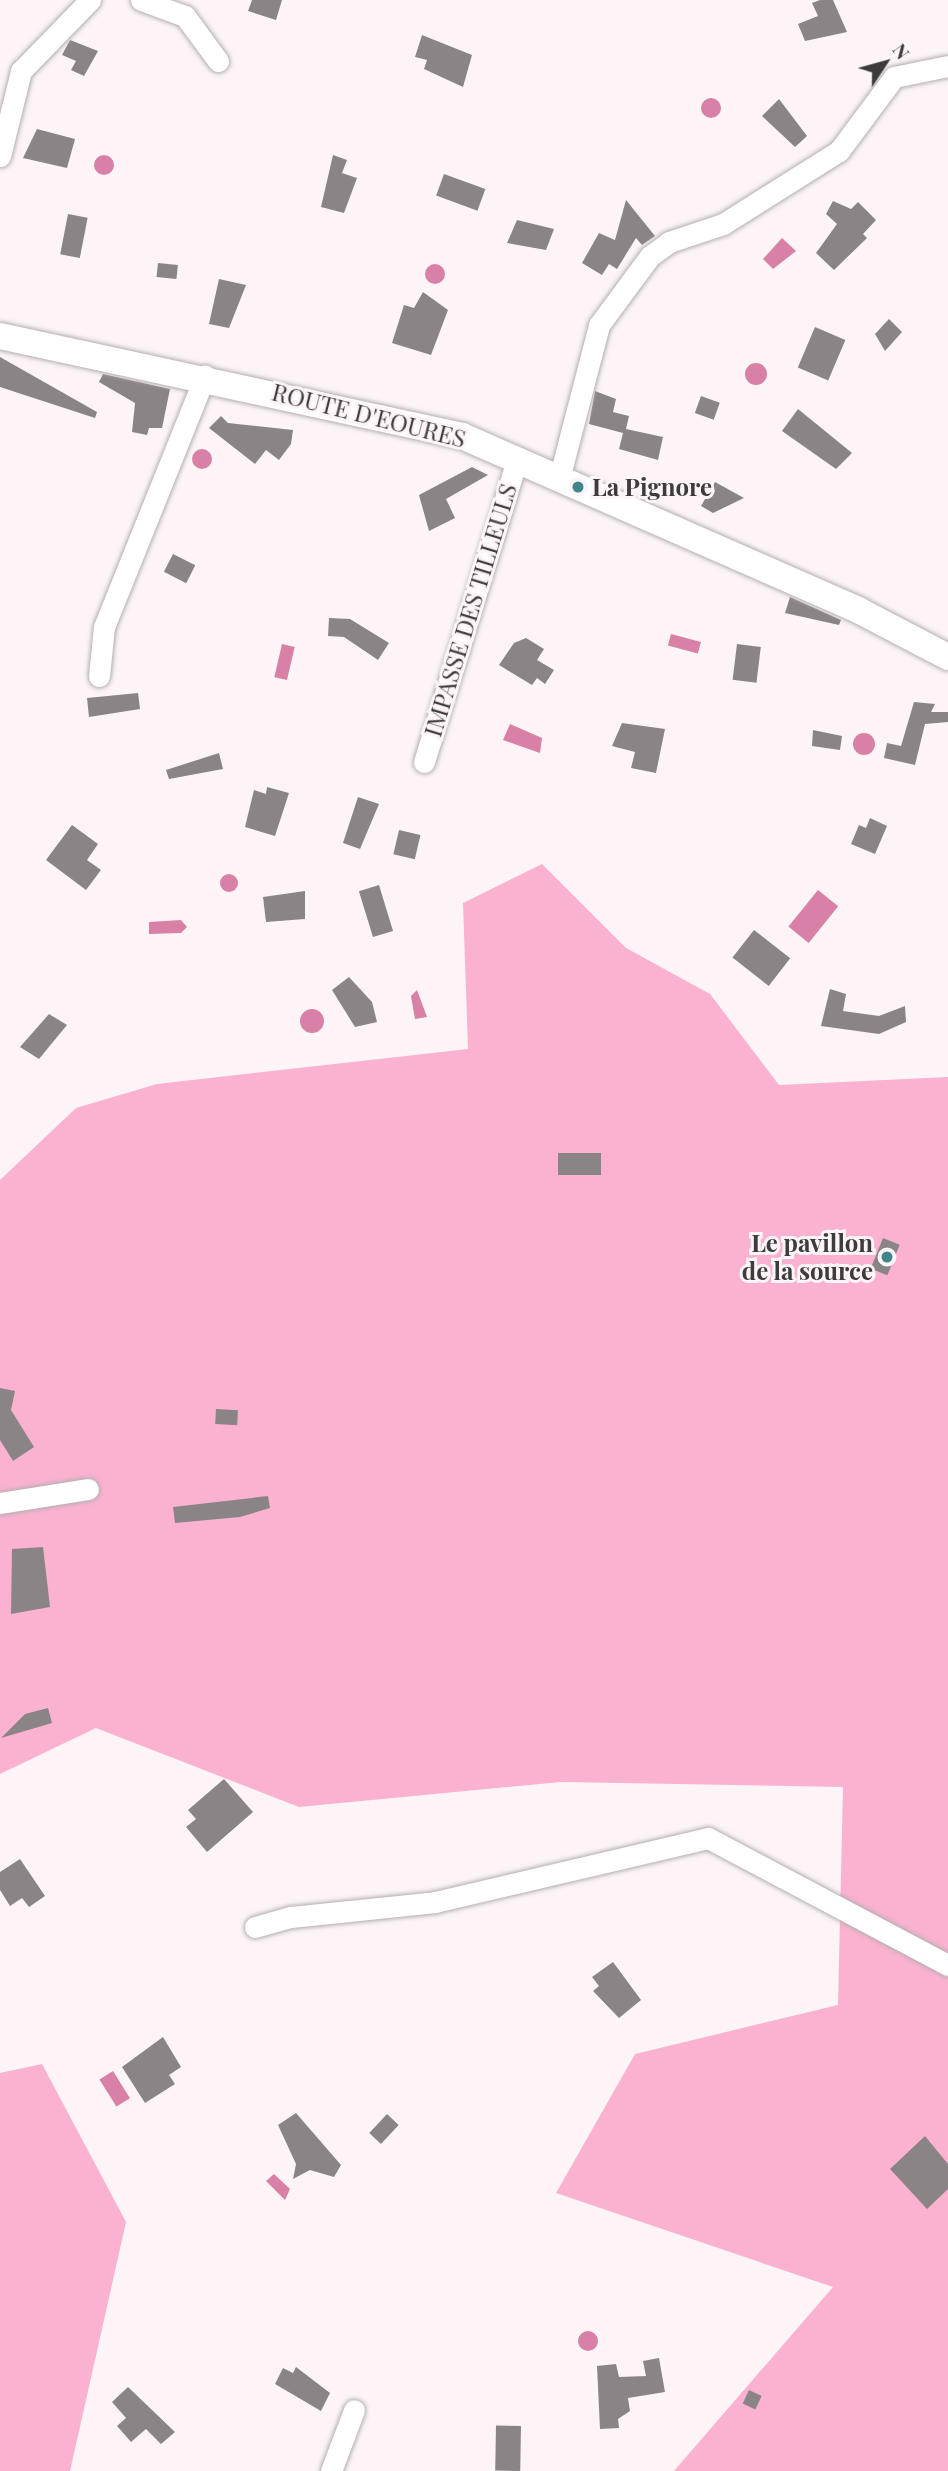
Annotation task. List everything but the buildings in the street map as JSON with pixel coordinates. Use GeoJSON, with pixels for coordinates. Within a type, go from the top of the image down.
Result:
{"type":"FeatureCollection","features":[{"type":"Feature","properties":{"kind":"street"},"geometry":{"type":"LineString","coordinates":[[0,156],[21,71],[90,0]]}},
{"type":"Feature","properties":{"kind":"street"},"geometry":{"type":"LineString","coordinates":[[141,0],[185,16],[218,61]]}},
{"type":"Feature","properties":{"kind":"street"},"geometry":{"type":"LineString","coordinates":[[559,479],[599,325],[649,256],[669,242],[723,224],[838,151],[894,77],[948,66]]}},
{"type":"Feature","properties":{"kind":"street","name":"ROUTE D'EOURES"},"geometry":{"type":"LineString","coordinates":[[0,336],[205,376],[396,418],[517,459],[858,610],[948,657]]}},
{"type":"Feature","properties":{"kind":"street"},"geometry":{"type":"LineString","coordinates":[[99,676],[104,627],[205,376]]}},
{"type":"Feature","properties":{"kind":"street","name":"IMPASSE DES TILLEULS"},"geometry":{"type":"LineString","coordinates":[[424,762],[517,459]]}},
{"type":"Feature","properties":{"kind":"street"},"geometry":{"type":"LineString","coordinates":[[0,1503],[88,1489]]}},
{"type":"Feature","properties":{"kind":"street"},"geometry":{"type":"LineString","coordinates":[[255,1927],[291,1917],[435,1902],[708,1838],[948,1965]]}},
{"type":"Feature","properties":{"kind":"street"},"geometry":{"type":"LineString","coordinates":[[331,2471],[354,2410]]}},
{"type":"Feature","properties":{"kind":"shaded area"},"geometry":{"type":"Polygon","coordinates":[[[711,98],[718,101],[721,108],[718,115],[711,118],[704,115],[701,108],[704,101],[711,98]]]}},
{"type":"Feature","properties":{"kind":"shaded area"},"geometry":{"type":"Polygon","coordinates":[[[100,155],[108,155],[114,165],[108,175],[100,175],[94,169],[94,161],[100,155]]]}},
{"type":"Feature","properties":{"kind":"shaded area"},"geometry":{"type":"Polygon","coordinates":[[[782,238],[796,251],[773,269],[763,259],[782,238]]]}},
{"type":"Feature","properties":{"kind":"shaded area"},"geometry":{"type":"Polygon","coordinates":[[[435,264],[442,267],[445,274],[442,281],[435,284],[428,281],[425,274],[428,267],[435,264]]]}},
{"type":"Feature","properties":{"kind":"shaded area"},"geometry":{"type":"Polygon","coordinates":[[[756,363],[764,366],[767,374],[764,382],[756,385],[748,382],[745,374],[748,366],[756,363]]]}},
{"type":"Feature","properties":{"kind":"shaded area"},"geometry":{"type":"Polygon","coordinates":[[[202,449],[209,452],[212,459],[209,466],[202,469],[195,466],[192,459],[195,452],[202,449]]]}},
{"type":"Feature","properties":{"kind":"shaded area"},"geometry":{"type":"Polygon","coordinates":[[[671,634],[701,642],[698,654],[668,646],[671,634]]]}},
{"type":"Feature","properties":{"kind":"shaded area"},"geometry":{"type":"Polygon","coordinates":[[[282,644],[295,647],[287,680],[274,677],[282,644]]]}},
{"type":"Feature","properties":{"kind":"shaded area"},"geometry":{"type":"Polygon","coordinates":[[[510,724],[542,738],[540,753],[503,740],[510,724]]]}},
{"type":"Feature","properties":{"kind":"shaded area"},"geometry":{"type":"Polygon","coordinates":[[[864,733],[872,736],[875,744],[872,752],[864,755],[856,752],[853,744],[856,736],[864,733]]]}},
{"type":"Feature","properties":{"kind":"shaded area"},"geometry":{"type":"Polygon","coordinates":[[[542,864],[626,948],[710,994],[779,1085],[948,1077],[948,2471],[674,2471],[833,2287],[556,2193],[635,2054],[838,2005],[843,1787],[561,1782],[299,1807],[96,1728],[0,1774],[0,1180],[76,1108],[157,1084],[468,1049],[463,903],[542,864]]]}},
{"type":"Feature","properties":{"kind":"shaded area"},"geometry":{"type":"Polygon","coordinates":[[[229,874],[235,877],[238,883],[235,889],[229,892],[223,889],[220,883],[223,877],[229,874]]]}},
{"type":"Feature","properties":{"kind":"shaded area"},"geometry":{"type":"Polygon","coordinates":[[[818,890],[838,906],[809,943],[788,927],[818,890]]]}},
{"type":"Feature","properties":{"kind":"shaded area"},"geometry":{"type":"Polygon","coordinates":[[[181,920],[187,927],[181,933],[149,934],[149,922],[181,920]]]}},
{"type":"Feature","properties":{"kind":"shaded area"},"geometry":{"type":"Polygon","coordinates":[[[417,990],[427,1017],[415,1019],[411,996],[417,990]]]}},
{"type":"Feature","properties":{"kind":"shaded area"},"geometry":{"type":"Polygon","coordinates":[[[312,1009],[321,1012],[324,1021],[321,1030],[312,1033],[303,1030],[300,1021],[303,1012],[312,1009]]]}},
{"type":"Feature","properties":{"kind":"shaded area"},"geometry":{"type":"Polygon","coordinates":[[[42,2064],[126,2222],[70,2471],[0,2471],[0,2073],[42,2064]]]}},
{"type":"Feature","properties":{"kind":"shaded area"},"geometry":{"type":"Polygon","coordinates":[[[113,2071],[130,2098],[116,2107],[99,2079],[113,2071]]]}},
{"type":"Feature","properties":{"kind":"shaded area"},"geometry":{"type":"Polygon","coordinates":[[[274,2174],[290,2189],[285,2200],[266,2181],[274,2174]]]}},
{"type":"Feature","properties":{"kind":"shaded area"},"geometry":{"type":"Polygon","coordinates":[[[588,2331],[595,2334],[598,2341],[595,2348],[588,2351],[581,2348],[578,2341],[581,2334],[588,2331]]]}},
{"type":"Feature","properties":{"kind":"place","name":"La Pignore"},"geometry":{"type":"Point","coordinates":[578,487]}},
{"type":"Feature","properties":{"kind":"place","name":"Le pavillon de la source"},"geometry":{"type":"Point","coordinates":[887,1257]}}]}
